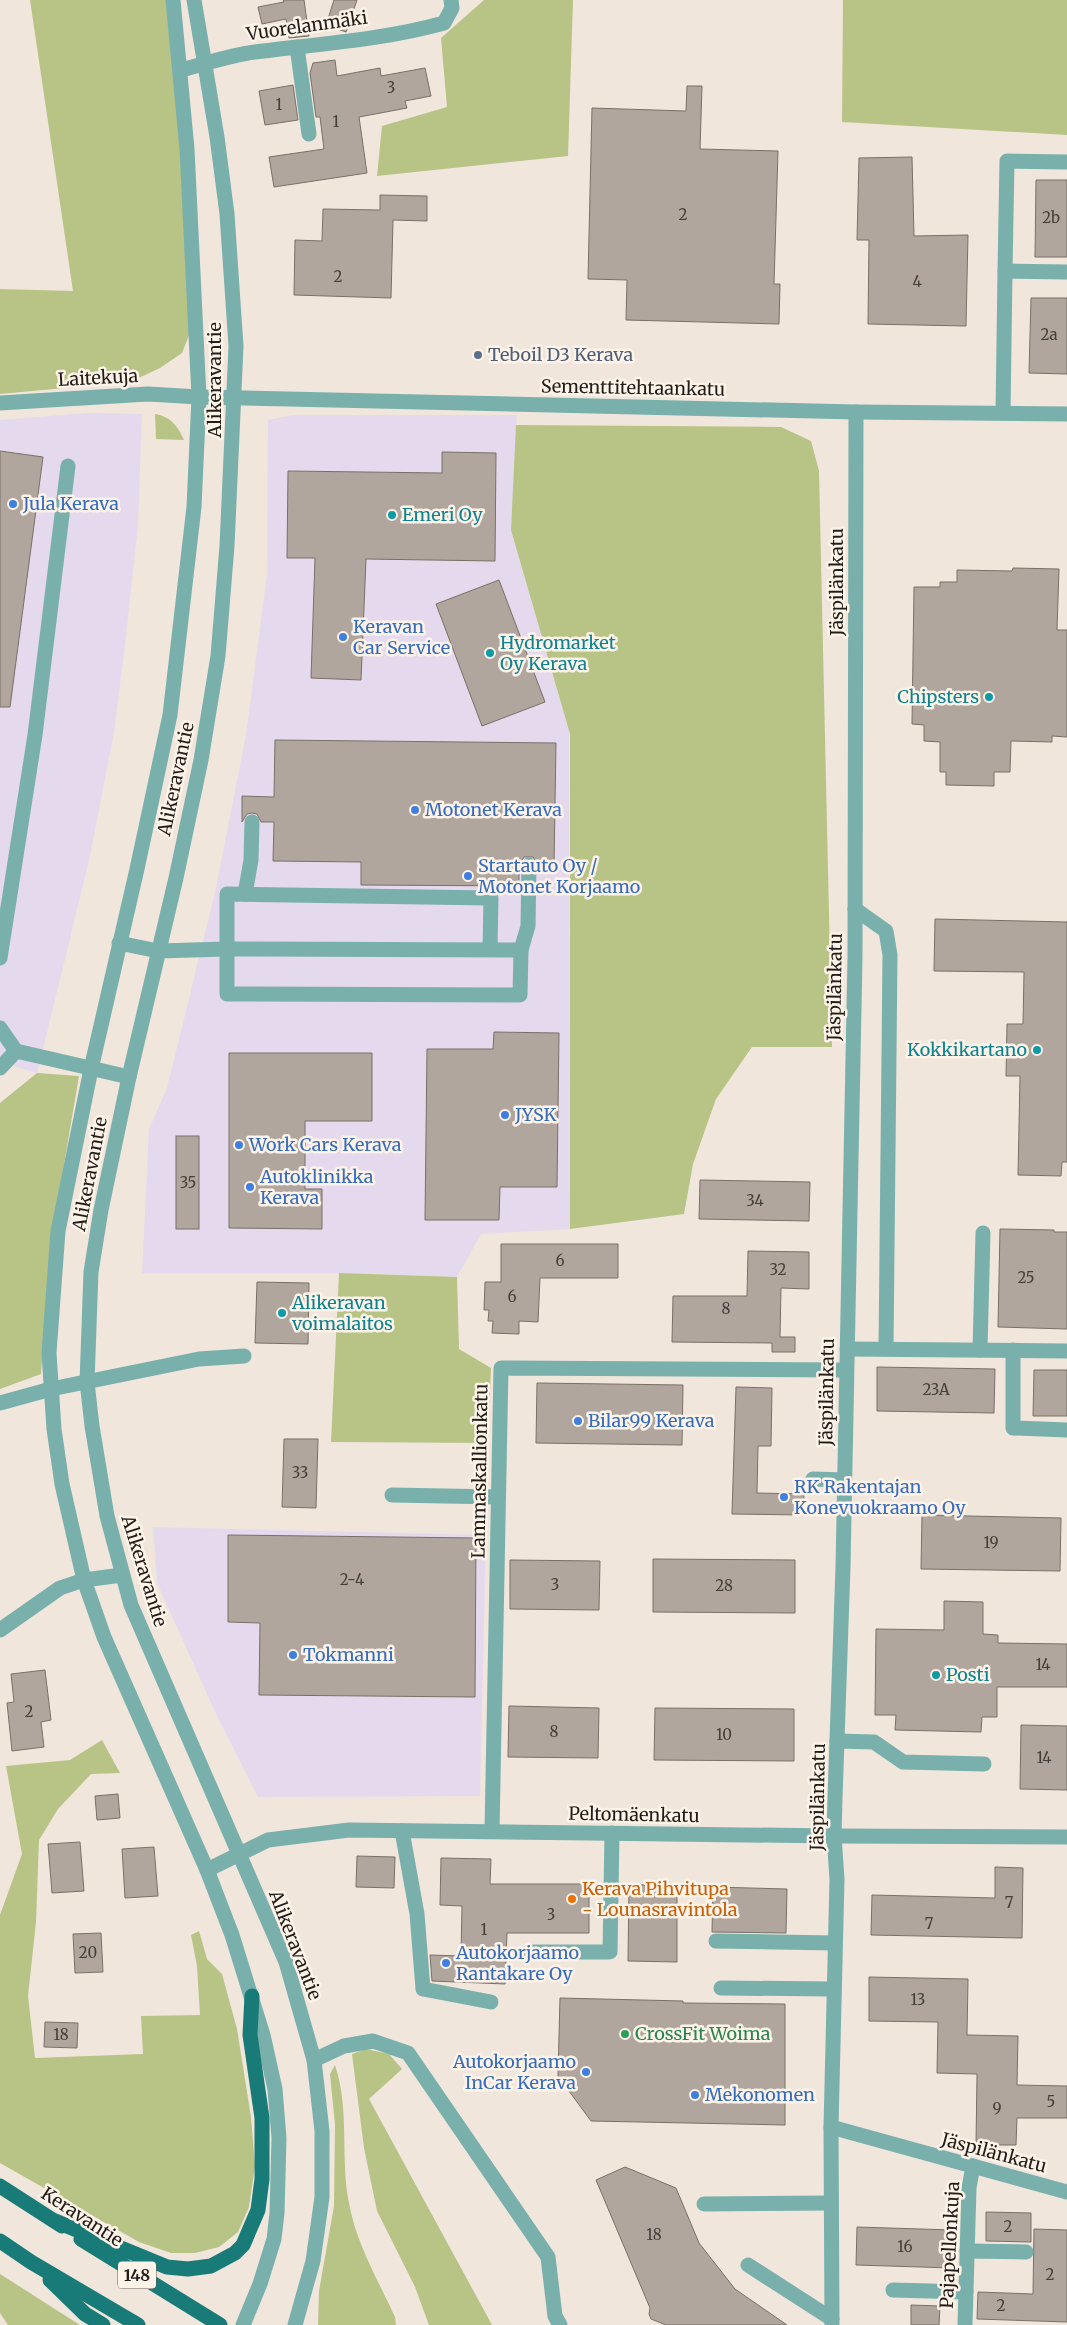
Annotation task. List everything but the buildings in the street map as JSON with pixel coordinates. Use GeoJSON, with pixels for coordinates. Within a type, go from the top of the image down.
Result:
{"type":"FeatureCollection","features":[{"type":"Feature","properties":{"kind":"main road"},"geometry":{"type":"LineString","coordinates":[[55,2221],[167,2267],[188,2269],[219,2262],[235,2253],[243,2245],[258,2210],[262,2179],[262,2118],[250,2035],[252,1996]]}},
{"type":"Feature","properties":{"kind":"main road","name":"Keravantie"},"geometry":{"type":"LineString","coordinates":[[0,2186],[106,2256],[220,2325]]}},
{"type":"Feature","properties":{"kind":"main road","name":"148"},"geometry":{"type":"LineString","coordinates":[[0,2241],[31,2262],[138,2325]]}},
{"type":"Feature","properties":{"kind":"main road"},"geometry":{"type":"LineString","coordinates":[[31,2262],[85,2314],[103,2325]]}},
{"type":"Feature","properties":{"kind":"street","name":"Alikeravantie"},"geometry":{"type":"LineString","coordinates":[[173,0],[187,149],[199,397],[194,507],[170,715],[138,869],[119,943],[91,1069],[58,1231],[49,1353],[54,1429],[62,1484],[84,1580],[111,1655],[207,1870],[232,1935],[252,1996],[275,2089],[279,2138],[279,2182],[274,2238],[260,2284],[243,2325]]}},
{"type":"Feature","properties":{"kind":"street","name":"Alikeravantie"},"geometry":{"type":"LineString","coordinates":[[194,0],[217,137],[227,214],[236,346],[228,526],[218,656],[201,760],[128,1076],[100,1210],[91,1272],[88,1382],[107,1516],[131,1605],[169,1697],[286,1962],[314,2060],[322,2131],[322,2197],[313,2261],[296,2325]]}},
{"type":"Feature","properties":{"kind":"street","name":"Vuorelanmäki"},"geometry":{"type":"LineString","coordinates":[[181,70],[236,55],[297,48],[426,28],[444,23],[452,8],[451,0]]}},
{"type":"Feature","properties":{"kind":"street"},"geometry":{"type":"LineString","coordinates":[[297,48],[309,134]]}},
{"type":"Feature","properties":{"kind":"street"},"geometry":{"type":"LineString","coordinates":[[1002,412],[1006,270],[1006,161],[1067,162]]}},
{"type":"Feature","properties":{"kind":"street"},"geometry":{"type":"LineString","coordinates":[[1006,270],[1067,272]]}},
{"type":"Feature","properties":{"kind":"street","name":"Laitekuja"},"geometry":{"type":"LineString","coordinates":[[0,403],[148,394],[199,397]]}},
{"type":"Feature","properties":{"kind":"street","name":"Sementtitehtaankatu"},"geometry":{"type":"LineString","coordinates":[[199,397],[856,412],[1067,414]]}},
{"type":"Feature","properties":{"kind":"street","name":"Jäspilänkatu"},"geometry":{"type":"LineString","coordinates":[[856,412],[855,909],[847,1349],[834,1836],[837,1879],[831,2127],[1067,2192]]}},
{"type":"Feature","properties":{"kind":"street"},"geometry":{"type":"LineString","coordinates":[[0,958],[35,735],[68,466]]}},
{"type":"Feature","properties":{"kind":"street"},"geometry":{"type":"LineString","coordinates":[[245,894],[251,860],[252,822]]}},
{"type":"Feature","properties":{"kind":"street"},"geometry":{"type":"LineString","coordinates":[[490,949],[491,898],[227,894],[228,994],[520,995],[521,950],[528,926],[529,865]]}},
{"type":"Feature","properties":{"kind":"street"},"geometry":{"type":"LineString","coordinates":[[855,909],[886,931],[890,955],[886,1349]]}},
{"type":"Feature","properties":{"kind":"street"},"geometry":{"type":"LineString","coordinates":[[119,943],[158,951],[227,948],[521,950]]}},
{"type":"Feature","properties":{"kind":"street"},"geometry":{"type":"LineString","coordinates":[[0,1028],[16,1051],[128,1076]]}},
{"type":"Feature","properties":{"kind":"street"},"geometry":{"type":"LineString","coordinates":[[0,1068],[16,1051]]}},
{"type":"Feature","properties":{"kind":"street"},"geometry":{"type":"LineString","coordinates":[[980,1350],[983,1232]]}},
{"type":"Feature","properties":{"kind":"street"},"geometry":{"type":"LineString","coordinates":[[847,1349],[1067,1351]]}},
{"type":"Feature","properties":{"kind":"street"},"geometry":{"type":"LineString","coordinates":[[1013,1350],[1013,1428],[1067,1430]]}},
{"type":"Feature","properties":{"kind":"street"},"geometry":{"type":"LineString","coordinates":[[0,1403],[51,1389],[199,1359],[244,1356]]}},
{"type":"Feature","properties":{"kind":"street","name":"Lammaskallionkatu"},"geometry":{"type":"LineString","coordinates":[[492,1831],[500,1368],[846,1370]]}},
{"type":"Feature","properties":{"kind":"street"},"geometry":{"type":"LineString","coordinates":[[813,1479],[844,1480]]}},
{"type":"Feature","properties":{"kind":"street"},"geometry":{"type":"LineString","coordinates":[[392,1495],[498,1497]]}},
{"type":"Feature","properties":{"kind":"street"},"geometry":{"type":"LineString","coordinates":[[0,1630],[60,1588],[84,1580],[122,1575]]}},
{"type":"Feature","properties":{"kind":"street"},"geometry":{"type":"LineString","coordinates":[[837,1741],[874,1742],[903,1762],[984,1764]]}},
{"type":"Feature","properties":{"kind":"street","name":"Peltomäenkatu"},"geometry":{"type":"LineString","coordinates":[[207,1870],[268,1840],[349,1830],[834,1836],[1067,1836]]}},
{"type":"Feature","properties":{"kind":"street"},"geometry":{"type":"LineString","coordinates":[[402,1831],[417,1914],[423,1989],[491,2002]]}},
{"type":"Feature","properties":{"kind":"street"},"geometry":{"type":"LineString","coordinates":[[529,1952],[610,1952],[612,1833]]}},
{"type":"Feature","properties":{"kind":"street"},"geometry":{"type":"LineString","coordinates":[[716,1941],[835,1943]]}},
{"type":"Feature","properties":{"kind":"street"},"geometry":{"type":"LineString","coordinates":[[721,1988],[834,1989]]}},
{"type":"Feature","properties":{"kind":"street"},"geometry":{"type":"LineString","coordinates":[[314,2060],[344,2046],[373,2041],[408,2053],[548,2257],[555,2316],[560,2325]]}},
{"type":"Feature","properties":{"kind":"street"},"geometry":{"type":"LineString","coordinates":[[831,2127],[832,2322]]}},
{"type":"Feature","properties":{"kind":"street","name":"Pajapellonkuja"},"geometry":{"type":"LineString","coordinates":[[965,2325],[969,2188],[973,2166]]}},
{"type":"Feature","properties":{"kind":"street"},"geometry":{"type":"LineString","coordinates":[[704,2204],[831,2203]]}},
{"type":"Feature","properties":{"kind":"street"},"geometry":{"type":"LineString","coordinates":[[967,2251],[1026,2252]]}},
{"type":"Feature","properties":{"kind":"street"},"geometry":{"type":"LineString","coordinates":[[748,2265],[832,2322]]}},
{"type":"Feature","properties":{"kind":"street"},"geometry":{"type":"LineString","coordinates":[[893,2290],[966,2292]]}},
{"type":"Feature","properties":{"kind":"shaded area"},"geometry":{"type":"Polygon","coordinates":[[[88,413],[142,414],[138,525],[114,732],[88,865],[37,1073],[0,1062],[0,420],[88,413]]]}},
{"type":"Feature","properties":{"kind":"shaded area"},"geometry":{"type":"Polygon","coordinates":[[[293,415],[517,415],[511,530],[569,731],[570,1229],[481,1234],[457,1277],[339,1273],[142,1273],[149,1129],[167,1088],[215,893],[246,735],[267,575],[268,420],[293,415]]]}},
{"type":"Feature","properties":{"kind":"shaded area"},"geometry":{"type":"Polygon","coordinates":[[[153,1527],[486,1535],[480,1796],[258,1797],[217,1716],[157,1583],[153,1527]]]}},
{"type":"Feature","properties":{"kind":"green space"},"geometry":{"type":"Polygon","coordinates":[[[30,0],[172,0],[191,330],[182,353],[160,368],[130,382],[0,394],[0,289],[73,291],[30,0]]]}},
{"type":"Feature","properties":{"kind":"green space"},"geometry":{"type":"Polygon","coordinates":[[[484,0],[573,0],[568,156],[377,176],[382,126],[447,107],[441,38],[484,0]]]}},
{"type":"Feature","properties":{"kind":"green space"},"geometry":{"type":"Polygon","coordinates":[[[843,0],[1067,0],[1067,135],[842,122],[843,0]]]}},
{"type":"Feature","properties":{"kind":"green space"},"geometry":{"type":"Polygon","coordinates":[[[155,414],[173,422],[184,440],[156,439],[155,414]]]}},
{"type":"Feature","properties":{"kind":"green space"},"geometry":{"type":"Polygon","coordinates":[[[516,425],[781,427],[811,441],[819,471],[832,1047],[752,1047],[716,1099],[693,1164],[684,1214],[570,1229],[570,734],[511,530],[516,425]]]}},
{"type":"Feature","properties":{"kind":"green space"},"geometry":{"type":"Polygon","coordinates":[[[37,1073],[79,1076],[51,1241],[41,1374],[0,1389],[0,1103],[37,1073]]]}},
{"type":"Feature","properties":{"kind":"green space"},"geometry":{"type":"Polygon","coordinates":[[[339,1273],[457,1277],[459,1349],[491,1368],[488,1443],[331,1442],[339,1273]]]}},
{"type":"Feature","properties":{"kind":"green space"},"geometry":{"type":"Polygon","coordinates":[[[102,1740],[120,1773],[91,1774],[58,1809],[39,1840],[36,1922],[28,1996],[35,2058],[143,2054],[141,2016],[200,2015],[197,1966],[191,1935],[199,1931],[207,1959],[222,1974],[237,2029],[251,2117],[255,2166],[249,2207],[238,2232],[219,2247],[195,2253],[171,2253],[139,2242],[0,2163],[0,1915],[22,1854],[6,1766],[70,1760],[102,1740]]]}},
{"type":"Feature","properties":{"kind":"green space"},"geometry":{"type":"Polygon","coordinates":[[[366,2049],[389,2054],[402,2069],[369,2099],[492,2325],[429,2325],[415,2287],[377,2211],[364,2148],[352,2054],[366,2049]]]}},
{"type":"Feature","properties":{"kind":"green space"},"geometry":{"type":"Polygon","coordinates":[[[335,2065],[340,2082],[344,2117],[346,2186],[352,2218],[368,2261],[395,2317],[396,2325],[318,2325],[319,2291],[334,2206],[335,2125],[330,2074],[335,2065]]]}},
{"type":"Feature","properties":{"kind":"green space"},"geometry":{"type":"Polygon","coordinates":[[[0,2274],[80,2325],[8,2325],[0,2313],[0,2274]]]}},
{"type":"Feature","properties":{"kind":"place","name":"Teboil D3 Kerava"},"geometry":{"type":"Point","coordinates":[478,355]}},
{"type":"Feature","properties":{"kind":"place","name":"Jula Kerava"},"geometry":{"type":"Point","coordinates":[13,504]}},
{"type":"Feature","properties":{"kind":"place","name":"Emeri Oy"},"geometry":{"type":"Point","coordinates":[392,515]}},
{"type":"Feature","properties":{"kind":"place","name":"Keravan Car Service"},"geometry":{"type":"Point","coordinates":[343,637]}},
{"type":"Feature","properties":{"kind":"place","name":"Hydromarket Oy Kerava"},"geometry":{"type":"Point","coordinates":[490,653]}},
{"type":"Feature","properties":{"kind":"place","name":"Chipsters"},"geometry":{"type":"Point","coordinates":[989,697]}},
{"type":"Feature","properties":{"kind":"place","name":"Motonet Kerava"},"geometry":{"type":"Point","coordinates":[415,810]}},
{"type":"Feature","properties":{"kind":"place","name":"Startauto Oy / Motonet Korjaamo"},"geometry":{"type":"Point","coordinates":[468,876]}},
{"type":"Feature","properties":{"kind":"place","name":"Kokkikartano"},"geometry":{"type":"Point","coordinates":[1037,1050]}},
{"type":"Feature","properties":{"kind":"place","name":"JYSK"},"geometry":{"type":"Point","coordinates":[505,1115]}},
{"type":"Feature","properties":{"kind":"place","name":"Work Cars Kerava"},"geometry":{"type":"Point","coordinates":[239,1145]}},
{"type":"Feature","properties":{"kind":"place","name":"Autoklinikka Kerava"},"geometry":{"type":"Point","coordinates":[250,1187]}},
{"type":"Feature","properties":{"kind":"place","name":"Alikeravan voimalaitos"},"geometry":{"type":"Point","coordinates":[282,1313]}},
{"type":"Feature","properties":{"kind":"place","name":"Bilar99 Kerava"},"geometry":{"type":"Point","coordinates":[578,1421]}},
{"type":"Feature","properties":{"kind":"place","name":"RK Rakentajan Konevuokraamo Oy"},"geometry":{"type":"Point","coordinates":[784,1497]}},
{"type":"Feature","properties":{"kind":"place","name":"Tokmanni"},"geometry":{"type":"Point","coordinates":[293,1655]}},
{"type":"Feature","properties":{"kind":"place","name":"Posti"},"geometry":{"type":"Point","coordinates":[936,1675]}},
{"type":"Feature","properties":{"kind":"place","name":"Kerava Pihvitupa - Lounasravintola"},"geometry":{"type":"Point","coordinates":[572,1899]}},
{"type":"Feature","properties":{"kind":"place","name":"Autokorjaamo Rantakare Oy"},"geometry":{"type":"Point","coordinates":[446,1963]}},
{"type":"Feature","properties":{"kind":"place","name":"CrossFit Woima"},"geometry":{"type":"Point","coordinates":[625,2034]}},
{"type":"Feature","properties":{"kind":"place","name":"Autokorjaamo InCar Kerava"},"geometry":{"type":"Point","coordinates":[586,2072]}},
{"type":"Feature","properties":{"kind":"place","name":"Mekonomen"},"geometry":{"type":"Point","coordinates":[695,2095]}}]}
